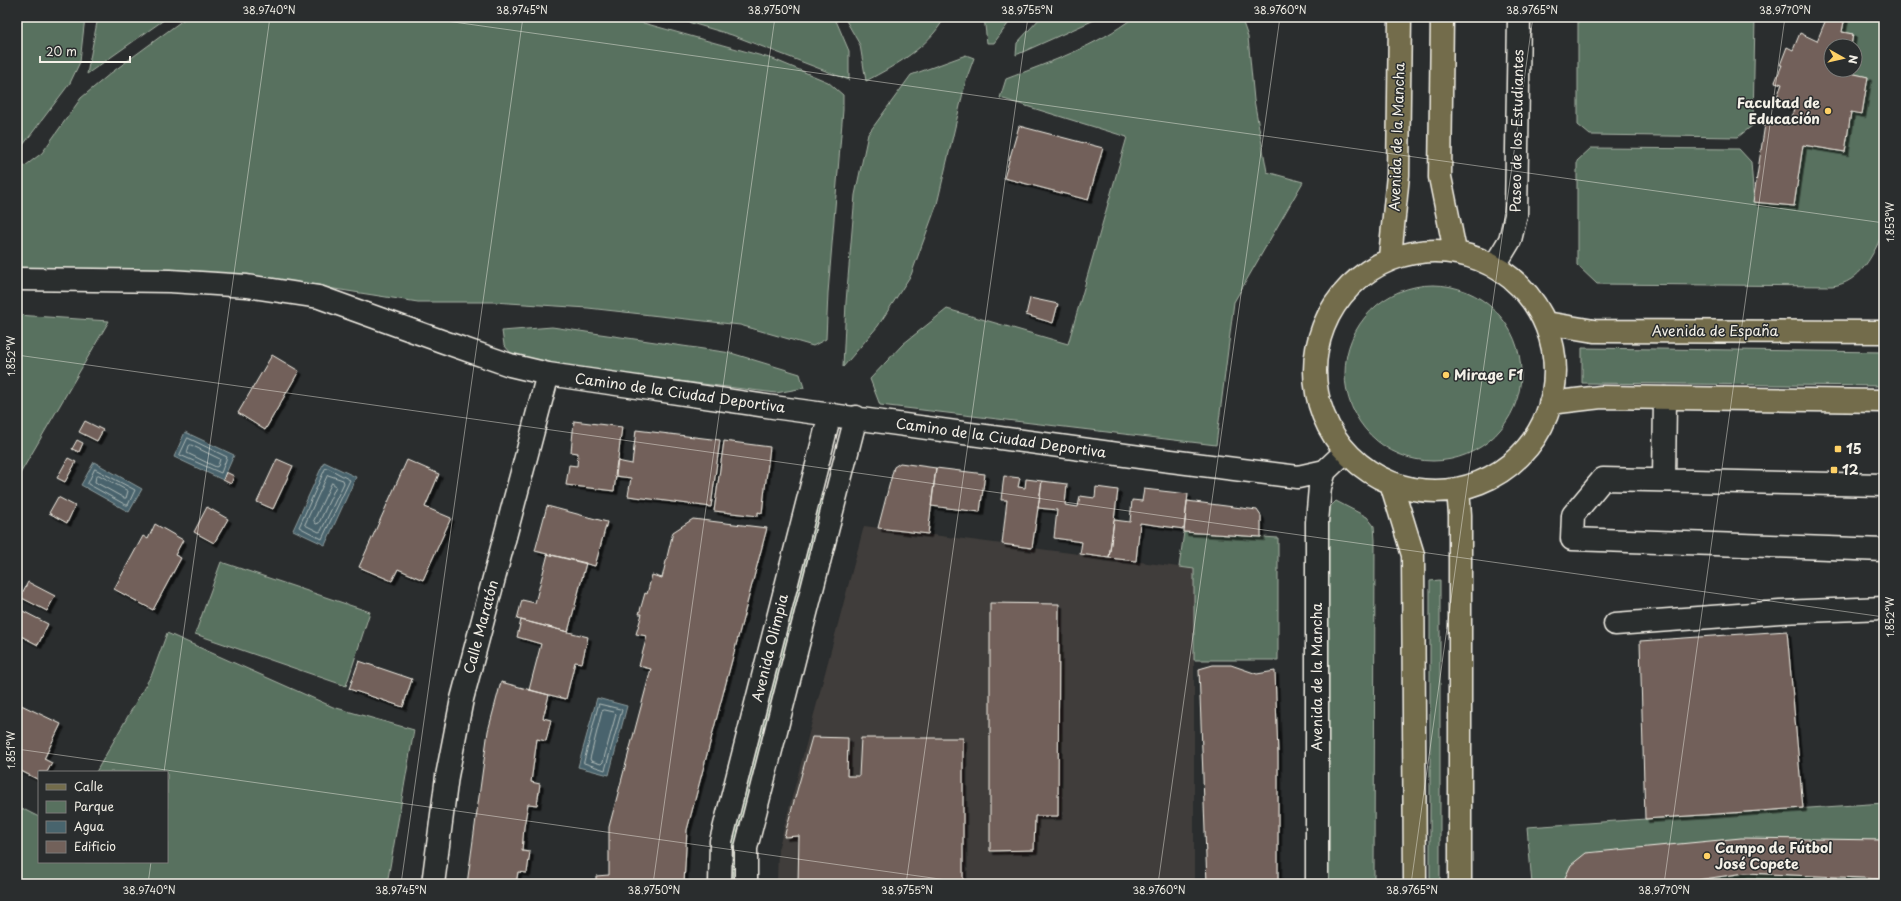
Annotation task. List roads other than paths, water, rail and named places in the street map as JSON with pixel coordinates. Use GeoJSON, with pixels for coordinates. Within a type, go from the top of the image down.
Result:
{"type":"FeatureCollection","features":[{"type":"Feature","properties":{"kind":"main road","name":"Avenida de la Mancha"},"geometry":{"type":"LineString","coordinates":[[1390,257],[1398,175],[1400,17]]}},
{"type":"Feature","properties":{"kind":"main road"},"geometry":{"type":"LineString","coordinates":[[1442,17],[1440,177],[1455,251]]}},
{"type":"Feature","properties":{"kind":"main road"},"geometry":{"type":"LineString","coordinates":[[1455,251],[1494,265],[1525,290],[1546,323],[1555,363],[1550,403],[1538,434],[1516,459],[1489,478],[1458,489],[1424,491],[1391,483],[1345,452],[1321,412],[1314,366],[1324,321],[1351,283],[1390,257],[1455,251]]}},
{"type":"Feature","properties":{"kind":"main road","name":"Avenida de España"},"geometry":{"type":"LineString","coordinates":[[1546,323],[1594,331],[1884,332]]}},
{"type":"Feature","properties":{"kind":"main road"},"geometry":{"type":"LineString","coordinates":[[1550,403],[1601,397],[1884,401]]}},
{"type":"Feature","properties":{"kind":"main road"},"geometry":{"type":"LineString","coordinates":[[1391,483],[1413,555],[1415,884]]}},
{"type":"Feature","properties":{"kind":"main road"},"geometry":{"type":"LineString","coordinates":[[1458,489],[1460,572],[1460,884]]}},
{"type":"Feature","properties":{"kind":"street","name":"Paseo de los Estudiantes"},"geometry":{"type":"LineString","coordinates":[[1494,265],[1510,240],[1516,215],[1519,17]]}},
{"type":"Feature","properties":{"kind":"street","name":"Camino de la Ciudad Deportiva"},"geometry":{"type":"LineString","coordinates":[[17,279],[170,281],[247,286],[319,297],[466,350],[522,368],[548,374],[1147,458],[1298,477],[1325,471]]}},
{"type":"Feature","properties":{"kind":"street","name":"Calle Maratón"},"geometry":{"type":"LineString","coordinates":[[432,884],[447,776],[462,699],[548,374]]}},
{"type":"Feature","properties":{"kind":"street"},"geometry":{"type":"LineString","coordinates":[[1664,480],[1665,398]]}},
{"type":"Feature","properties":{"kind":"street","name":"Avenida Olimpia"},"geometry":{"type":"LineString","coordinates":[[720,884],[721,841],[830,414]]}},
{"type":"Feature","properties":{"kind":"street","name":"Avenida Olimpia"},"geometry":{"type":"LineString","coordinates":[[746,884],[746,848],[856,417]]}},
{"type":"Feature","properties":{"kind":"street"},"geometry":{"type":"LineString","coordinates":[[1325,471],[1345,452]]}},
{"type":"Feature","properties":{"kind":"street","name":"Avenida de la Mancha"},"geometry":{"type":"LineString","coordinates":[[1317,884],[1317,522],[1320,487],[1325,471]]}},
{"type":"Feature","properties":{"kind":"street"},"geometry":{"type":"LineString","coordinates":[[1884,484],[1603,479],[1572,515],[1572,539],[1884,550]]}},
{"type":"Feature","properties":{"kind":"street"},"geometry":{"type":"LineString","coordinates":[[1615,624],[1780,612],[1884,608]]}},
{"type":"Feature","properties":{"kind":"water"},"geometry":{"type":"Polygon","coordinates":[[[185,432],[234,455],[223,480],[174,457],[185,432]]]}},
{"type":"Feature","properties":{"kind":"water"},"geometry":{"type":"Polygon","coordinates":[[[94,462],[142,489],[129,512],[81,485],[94,462]]]}},
{"type":"Feature","properties":{"kind":"water"},"geometry":{"type":"Polygon","coordinates":[[[324,462],[356,477],[325,545],[293,530],[324,462]]]}},
{"type":"Feature","properties":{"kind":"water"},"geometry":{"type":"Polygon","coordinates":[[[597,698],[627,706],[609,775],[578,767],[597,698]]]}},
{"type":"Feature","properties":{"kind":"place","name":"Facultad de Educación"},"geometry":{"type":"Point","coordinates":[1828,111]}},
{"type":"Feature","properties":{"kind":"place","name":"Mirage F1"},"geometry":{"type":"Point","coordinates":[1446,375]}},
{"type":"Feature","properties":{"kind":"place","name":"15"},"geometry":{"type":"Point","coordinates":[1838,449]}},
{"type":"Feature","properties":{"kind":"place","name":"12"},"geometry":{"type":"Point","coordinates":[1834,470]}},
{"type":"Feature","properties":{"kind":"place","name":"Campo de Fútbol José Copete"},"geometry":{"type":"Point","coordinates":[1707,856]}}]}
